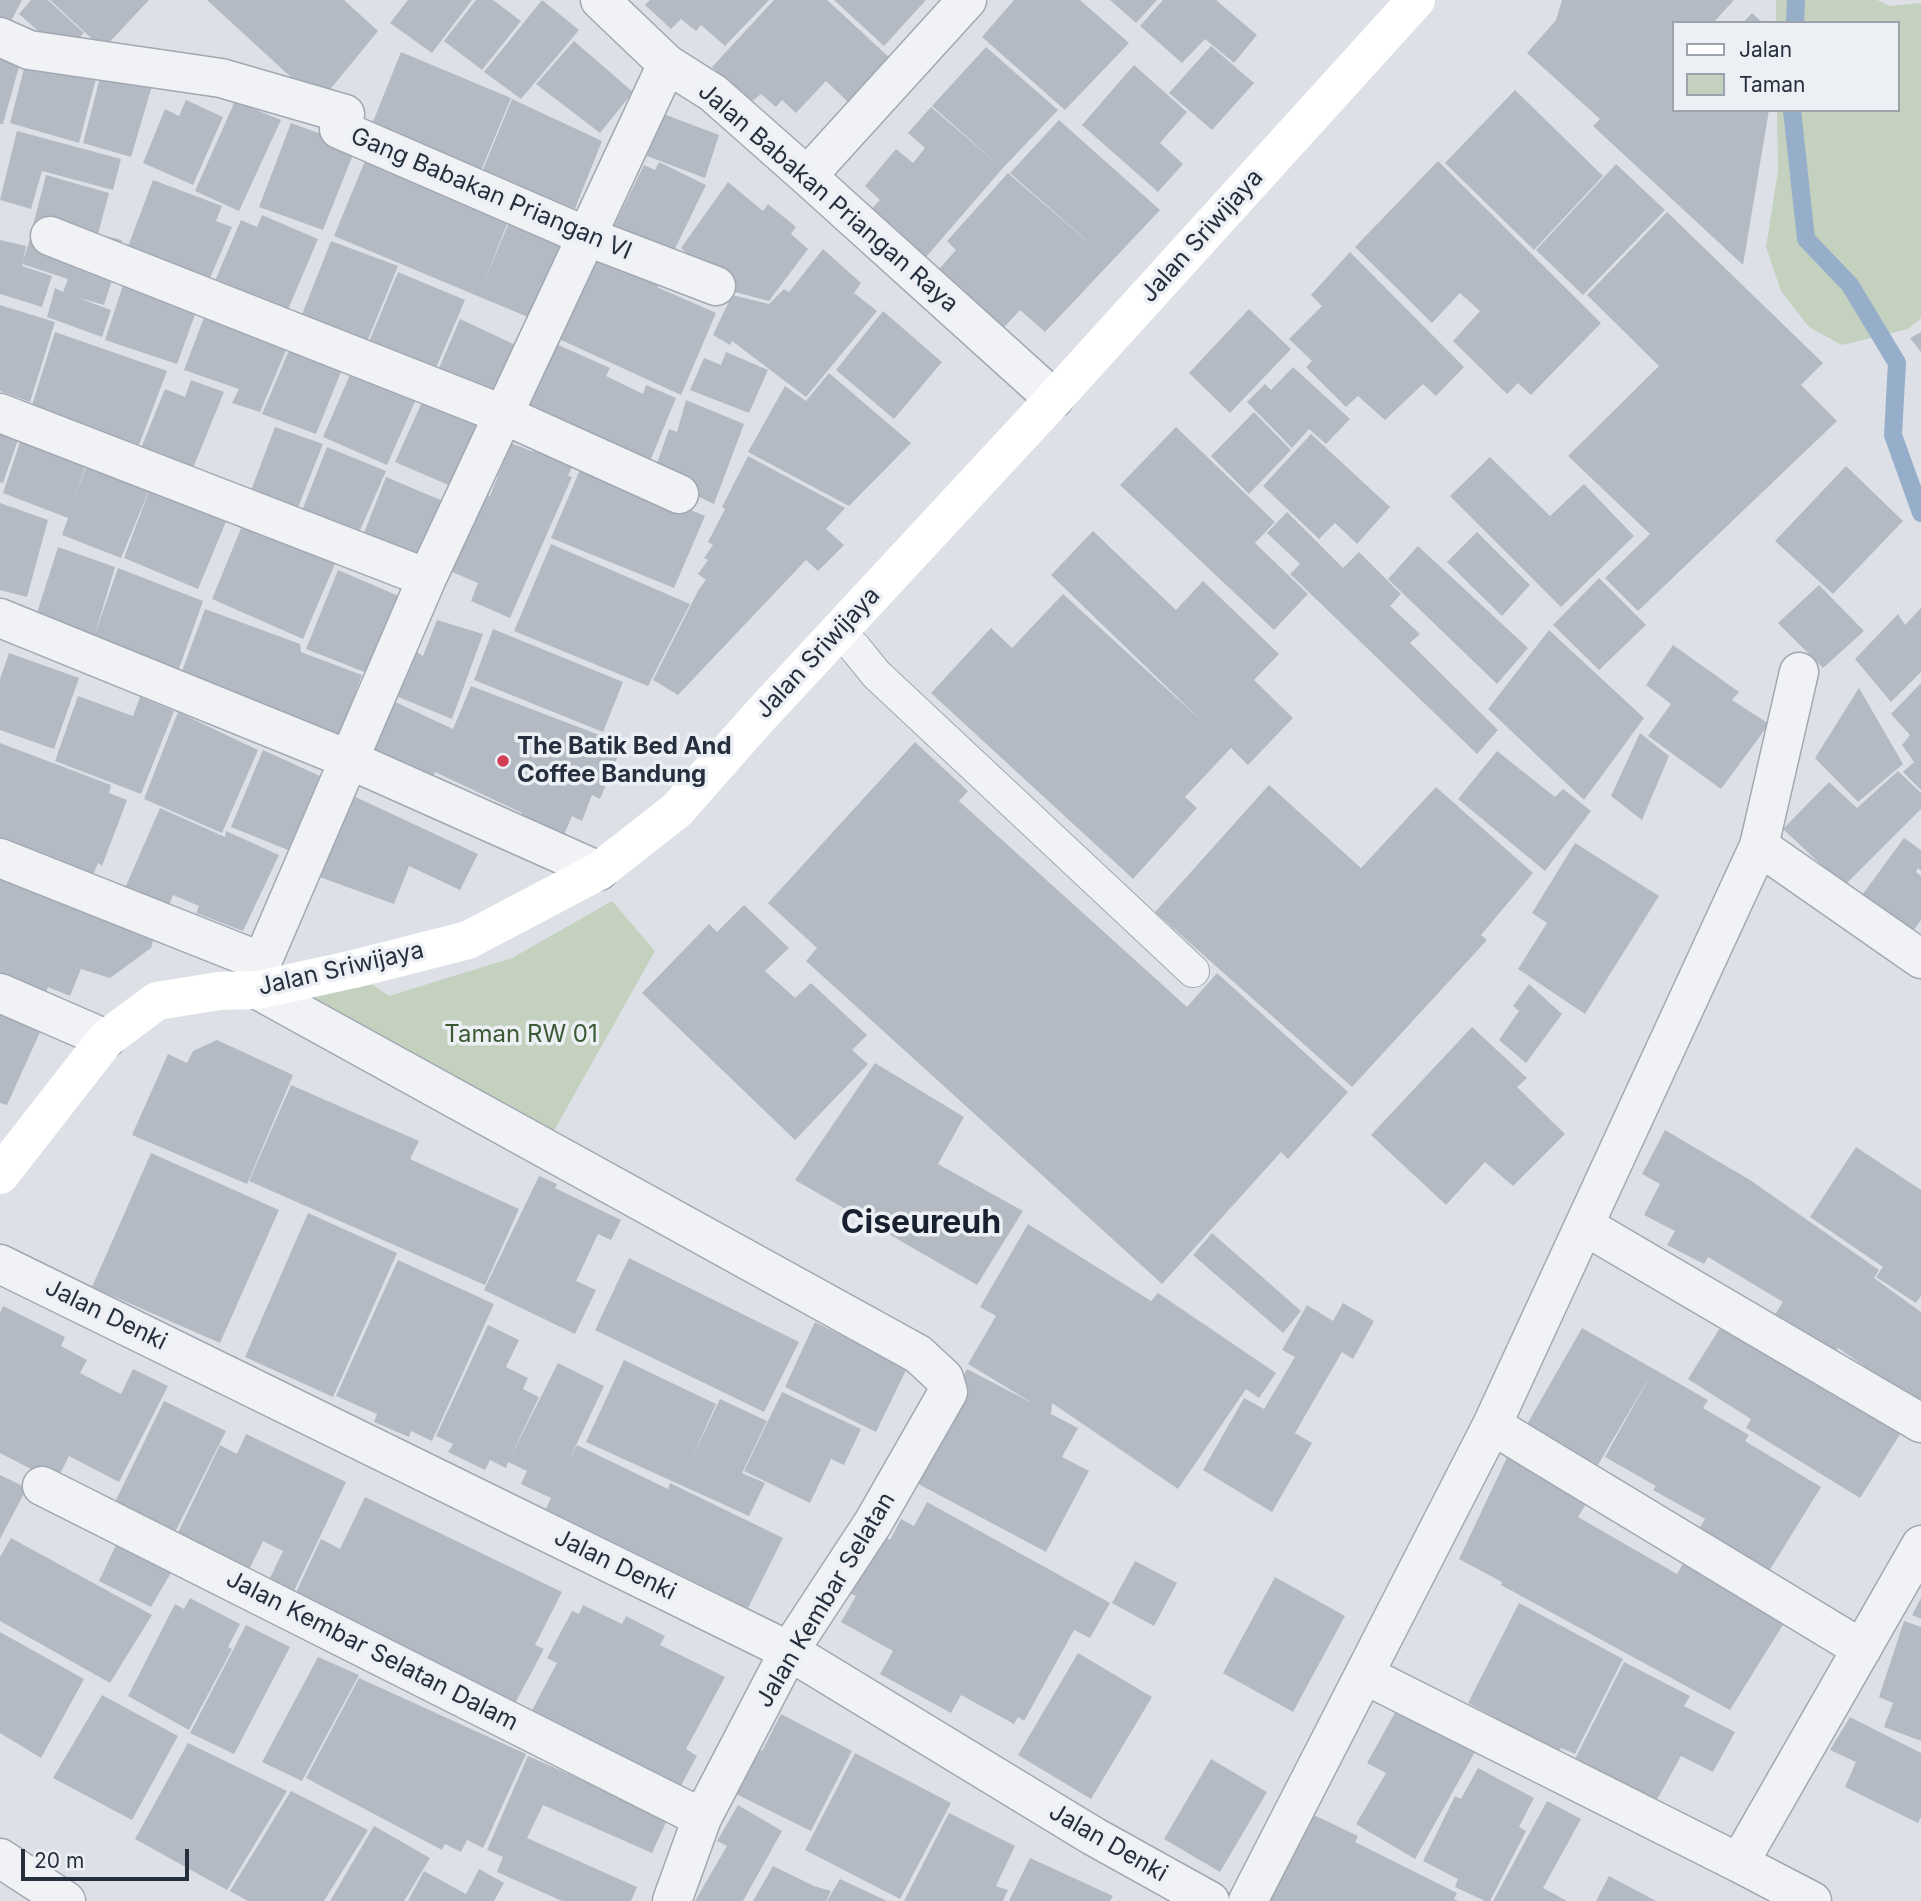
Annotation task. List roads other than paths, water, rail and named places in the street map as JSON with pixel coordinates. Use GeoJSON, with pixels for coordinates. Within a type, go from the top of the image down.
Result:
{"type":"FeatureCollection","features":[{"type":"Feature","properties":{"kind":"main road","name":"Jalan Sriwijaya"},"geometry":{"type":"LineString","coordinates":[[0,1175],[106,1039],[157,1001],[219,991],[260,976],[354,969],[468,940],[599,871],[677,810],[1416,0]]}},
{"type":"Feature","properties":{"kind":"street","name":"Jalan Babakan Priangan Raya"},"geometry":{"type":"LineString","coordinates":[[600,0],[667,64],[713,93],[1054,399]]}},
{"type":"Feature","properties":{"kind":"street"},"geometry":{"type":"LineString","coordinates":[[807,176],[967,0]]}},
{"type":"Feature","properties":{"kind":"street","name":"Gang Babakan Priangan VI"},"geometry":{"type":"LineString","coordinates":[[0,37],[29,50],[221,78],[345,114],[339,129],[588,237],[716,286]]}},
{"type":"Feature","properties":{"kind":"street"},"geometry":{"type":"LineString","coordinates":[[0,859],[260,976],[427,578],[667,64]]}},
{"type":"Feature","properties":{"kind":"street"},"geometry":{"type":"LineString","coordinates":[[50,236],[502,414],[679,494]]}},
{"type":"Feature","properties":{"kind":"street"},"geometry":{"type":"LineString","coordinates":[[0,413],[427,578]]}},
{"type":"Feature","properties":{"kind":"street"},"geometry":{"type":"LineString","coordinates":[[0,618],[350,760],[599,871]]}},
{"type":"Feature","properties":{"kind":"street"},"geometry":{"type":"LineString","coordinates":[[1248,1901],[1492,1425],[1759,846],[1798,672]]}},
{"type":"Feature","properties":{"kind":"street"},"geometry":{"type":"LineString","coordinates":[[1759,846],[1921,959]]}},
{"type":"Feature","properties":{"kind":"street","name":"Jalan Kembar Selatan"},"geometry":{"type":"LineString","coordinates":[[260,976],[918,1354],[944,1378],[948,1392],[873,1523],[789,1651],[702,1818],[672,1901]]}},
{"type":"Feature","properties":{"kind":"street"},"geometry":{"type":"LineString","coordinates":[[0,993],[106,1039]]}},
{"type":"Feature","properties":{"kind":"street"},"geometry":{"type":"LineString","coordinates":[[1585,1226],[1921,1423]]}},
{"type":"Feature","properties":{"kind":"street","name":"Jalan Denki"},"geometry":{"type":"LineString","coordinates":[[0,1264],[789,1651],[1093,1836],[1210,1901]]}},
{"type":"Feature","properties":{"kind":"street"},"geometry":{"type":"LineString","coordinates":[[1492,1425],[1863,1648]]}},
{"type":"Feature","properties":{"kind":"street","name":"Jalan Kembar Selatan Dalam"},"geometry":{"type":"LineString","coordinates":[[42,1486],[702,1818]]}},
{"type":"Feature","properties":{"kind":"street"},"geometry":{"type":"LineString","coordinates":[[1739,1863],[1921,1545]]}},
{"type":"Feature","properties":{"kind":"street"},"geometry":{"type":"LineString","coordinates":[[1365,1675],[1812,1901]]}},
{"type":"Feature","properties":{"kind":"street"},"geometry":{"type":"LineString","coordinates":[[0,1858],[66,1901]]}},
{"type":"Feature","properties":{"kind":"lane"},"geometry":{"type":"LineString","coordinates":[[838,631],[876,674],[1193,971]]}},
{"type":"Feature","properties":{"kind":"waterway"},"geometry":{"type":"LineString","coordinates":[[1795,21],[1796,0]]}},
{"type":"Feature","properties":{"kind":"waterway"},"geometry":{"type":"LineString","coordinates":[[1792,112],[1806,239],[1850,285],[1897,363],[1893,435],[1921,513]]}},
{"type":"Feature","properties":{"kind":"place","name":"The Batik Bed And Coffee Bandung"},"geometry":{"type":"Point","coordinates":[503,761]}},
{"type":"Feature","properties":{"kind":"district","name":"Ciseureuh"},"geometry":{"type":"Point","coordinates":[921,1223]}},
{"type":"Feature","properties":{"kind":"park label","name":"Taman RW 01"},"geometry":{"type":"Point","coordinates":[521,1035]}}]}
